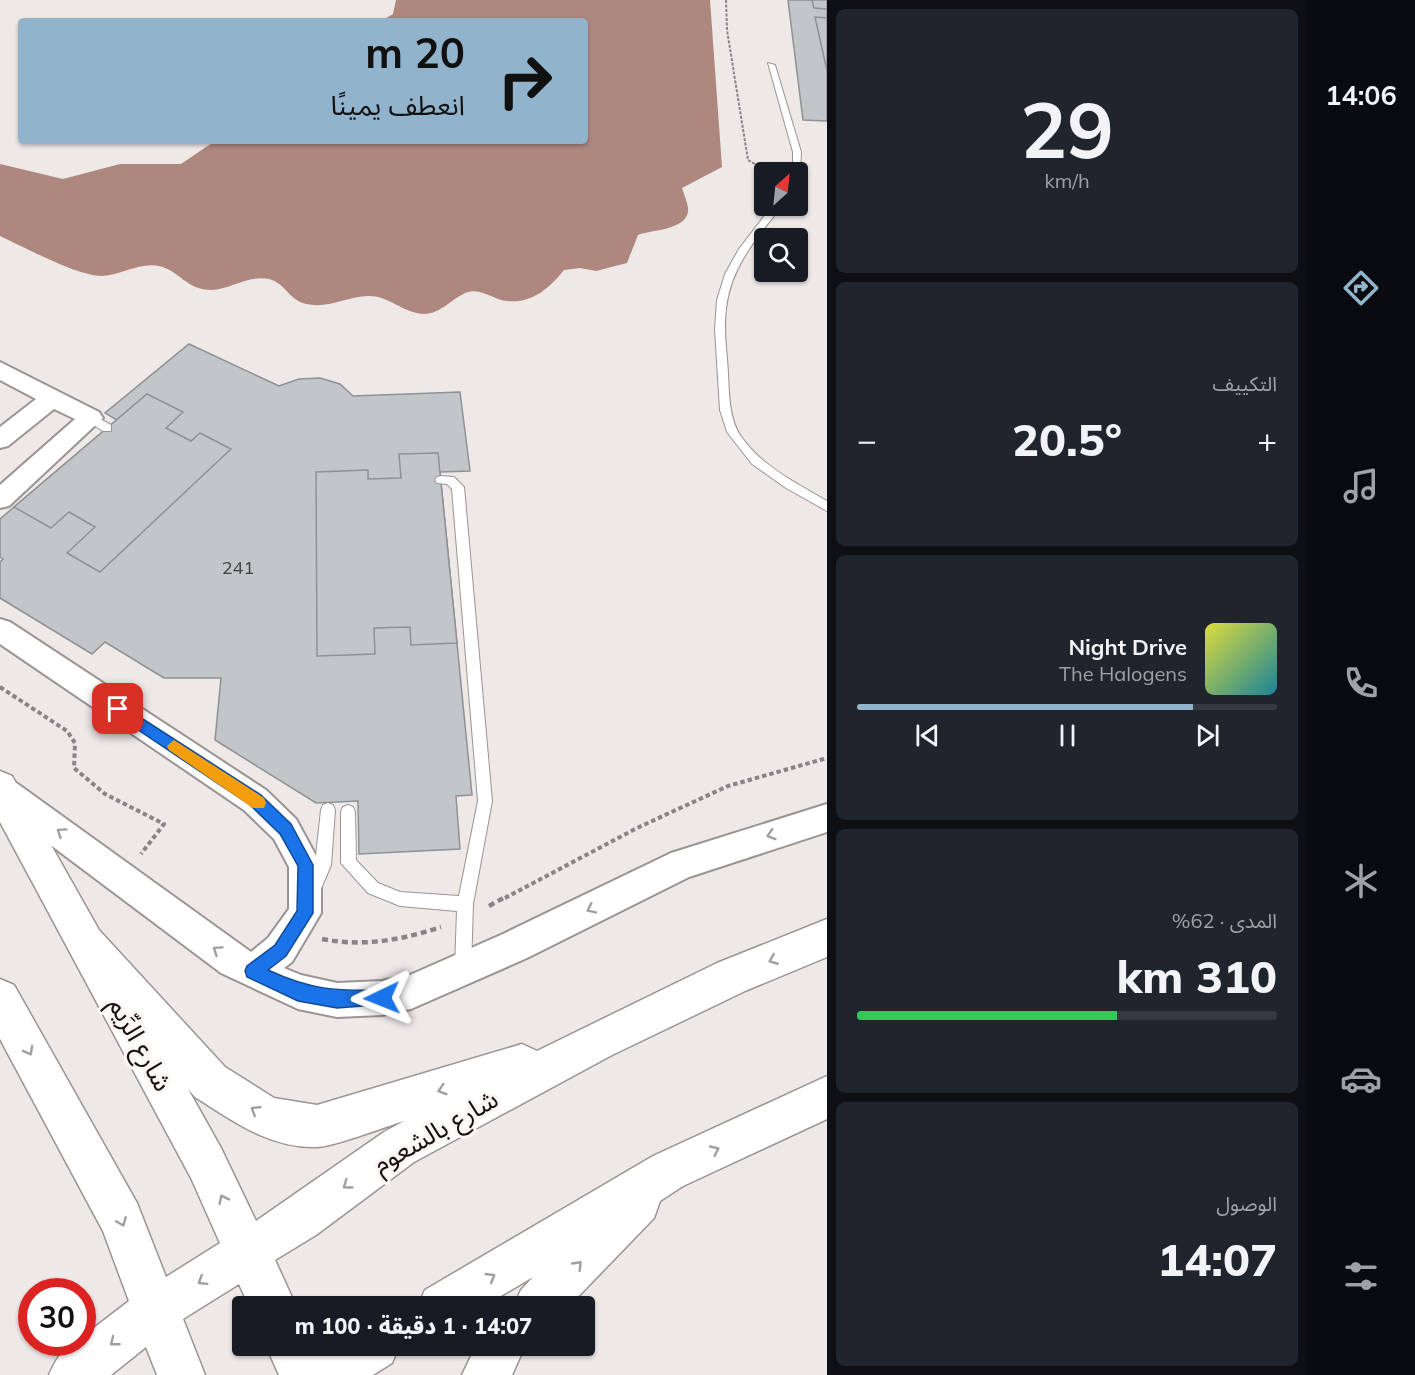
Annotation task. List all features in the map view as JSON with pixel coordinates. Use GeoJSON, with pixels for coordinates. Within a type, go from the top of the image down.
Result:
{"type":"FeatureCollection","features":[{"type":"Feature","properties":{"kind":"main road","name":"شارع الرِّيم"},"geometry":{"type":"LineString","coordinates":[[2,790],[206,1163],[269,1296]]}},
{"type":"Feature","properties":{"kind":"main road","name":"شارع بالشعوم"},"geometry":{"type":"LineString","coordinates":[[73,1375],[155,1310],[320,1205],[399,1147],[598,1041],[731,977],[827,938]]}},
{"type":"Feature","properties":{"kind":"main road"},"geometry":{"type":"LineString","coordinates":[[85,943],[210,1082],[267,1118],[317,1126],[598,1041]]}},
{"type":"Feature","properties":{"kind":"main road"},"geometry":{"type":"LineString","coordinates":[[0,999],[121,1219],[181,1375]]}},
{"type":"Feature","properties":{"kind":"main road"},"geometry":{"type":"LineString","coordinates":[[458,1296],[668,1171],[827,1097]]}},
{"type":"Feature","properties":{"kind":"main road"},"geometry":{"type":"LineString","coordinates":[[547,1296],[668,1171]]}},
{"type":"Feature","properties":{"kind":"main road"},"geometry":{"type":"LineString","coordinates":[[294,1356],[303,1375]]}},
{"type":"Feature","properties":{"kind":"main road"},"geometry":{"type":"LineString","coordinates":[[330,1375],[359,1356]]}},
{"type":"Feature","properties":{"kind":"main road"},"geometry":{"type":"LineString","coordinates":[[486,1375],[496,1356]]}},
{"type":"Feature","properties":{"kind":"street"},"geometry":{"type":"LineString","coordinates":[[0,370],[99,423],[0,499]]}},
{"type":"Feature","properties":{"kind":"street"},"geometry":{"type":"LineString","coordinates":[[0,440],[51,399]]}},
{"type":"Feature","properties":{"kind":"street"},"geometry":{"type":"LineString","coordinates":[[0,630],[255,800],[285,829],[305,865],[298,923],[280,950],[253,971]]}},
{"type":"Feature","properties":{"kind":"street"},"geometry":{"type":"LineString","coordinates":[[2,790],[233,961],[298,992],[337,1000],[382,998],[411,992],[450,977],[463,968],[515,946],[682,864],[827,818]]}},
{"type":"Feature","properties":{"kind":"lane"},"geometry":{"type":"LineString","coordinates":[[771,65],[797,152],[797,162]]}},
{"type":"Feature","properties":{"kind":"lane"},"geometry":{"type":"LineString","coordinates":[[770,216],[735,266],[722,300],[720,323],[726,418],[735,437],[763,468],[827,507]]}},
{"type":"Feature","properties":{"kind":"lane"},"geometry":{"type":"LineString","coordinates":[[441,480],[450,480],[458,486],[485,801],[464,912],[463,968]]}},
{"type":"Feature","properties":{"kind":"lane"},"geometry":{"type":"LineString","coordinates":[[298,923],[323,865],[328,810]]}},
{"type":"Feature","properties":{"kind":"lane"},"geometry":{"type":"LineString","coordinates":[[348,812],[349,863],[373,888],[400,899],[464,912]]}},
{"type":"Feature","properties":{"kind":"path"},"geometry":{"type":"LineString","coordinates":[[726,0],[727,30],[748,160],[754,163]]}},
{"type":"Feature","properties":{"kind":"path"},"geometry":{"type":"LineString","coordinates":[[0,687],[67,731],[75,743],[74,768],[105,794],[164,824],[122,878]]}},
{"type":"Feature","properties":{"kind":"path"},"geometry":{"type":"LineString","coordinates":[[298,923],[340,944],[382,943],[464,912],[728,786],[827,758]]}},
{"type":"Feature","properties":{"kind":"shaded area"},"geometry":{"type":"Polygon","coordinates":[[[396,0],[710,0],[722,167],[682,188],[688,206],[686,218],[674,226],[638,235],[627,263],[596,271],[580,268],[564,270],[546,289],[524,300],[507,301],[473,291],[462,294],[436,311],[424,314],[409,311],[375,296],[323,305],[306,304],[295,299],[274,281],[261,278],[219,289],[203,289],[189,284],[166,268],[152,265],[109,275],[91,275],[65,266],[0,236],[0,164],[63,179],[120,164],[181,164],[211,144],[588,144],[588,18],[386,18],[393,14],[396,0]]]}},
{"type":"Feature","properties":{"kind":"building"},"geometry":{"type":"Polygon","coordinates":[[[788,0],[827,0],[827,121],[803,120],[788,0]]]}},
{"type":"Feature","properties":{"kind":"building"},"geometry":{"type":"Polygon","coordinates":[[[812,0],[827,0],[827,9],[814,8],[812,0]]]}},
{"type":"Feature","properties":{"kind":"building"},"geometry":{"type":"Polygon","coordinates":[[[815,17],[827,18],[827,71],[815,17]]]}},
{"type":"Feature","properties":{"kind":"building"},"geometry":{"type":"Polygon","coordinates":[[[189,344],[279,386],[299,379],[320,378],[340,384],[353,396],[460,392],[470,471],[440,472],[472,795],[456,796],[460,849],[359,854],[358,801],[316,803],[215,740],[221,678],[164,678],[105,642],[92,654],[0,598],[0,562],[3,559],[0,557],[0,519],[117,420],[105,413],[189,344]]]}},
{"type":"Feature","properties":{"kind":"building"},"geometry":{"type":"Polygon","coordinates":[[[147,394],[183,412],[166,428],[191,441],[200,433],[231,449],[100,572],[67,553],[95,527],[69,512],[51,528],[14,507],[147,394]]]}},
{"type":"Feature","properties":{"kind":"building"},"geometry":{"type":"Polygon","coordinates":[[[438,453],[457,643],[411,645],[410,627],[374,628],[375,654],[317,656],[316,472],[368,470],[368,479],[401,478],[399,454],[438,453]]]}},
{"type":"Feature","properties":{"kind":"slow traffic"},"geometry":{"type":"LineString","coordinates":[[174,746],[258,803]]}},
{"type":"Feature","properties":{"kind":"route"},"geometry":{"type":"LineString","coordinates":[[118,709],[255,800],[285,829],[305,865],[305,913],[280,950],[253,971],[298,992],[337,1000],[382,998]]}}]}
